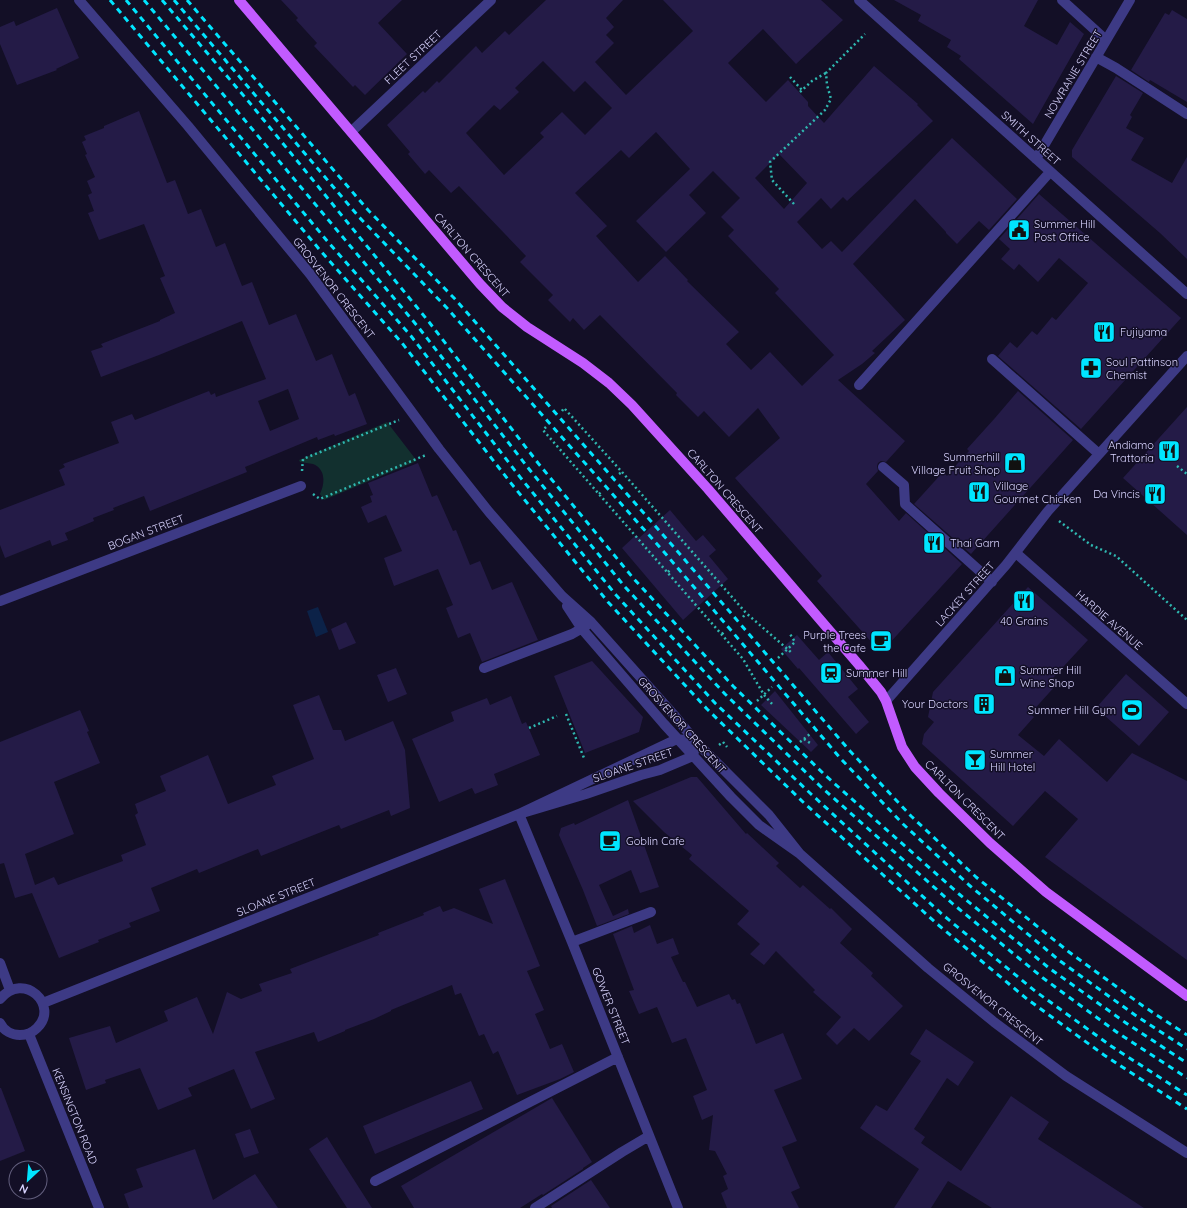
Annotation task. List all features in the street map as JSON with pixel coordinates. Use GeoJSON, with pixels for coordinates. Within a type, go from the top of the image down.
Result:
{"type":"FeatureCollection","features":[{"type":"Feature","properties":{"kind":"main road","name":"CARLTON CRESCENT"},"geometry":{"type":"LineString","coordinates":[[239,0],[352,131],[480,284],[502,307],[527,327],[583,363],[609,383],[632,405],[708,489],[870,678],[886,701],[902,747],[908,757],[939,793],[963,818],[1046,892],[1187,996]]}},
{"type":"Feature","properties":{"kind":"street","name":"GROSVENOR CRESCENT"},"geometry":{"type":"LineString","coordinates":[[79,0],[188,126],[310,274],[439,449],[489,512],[562,596],[591,622],[674,715],[696,742],[769,814],[800,854]]}},
{"type":"Feature","properties":{"kind":"street","name":"FLEET STREET"},"geometry":{"type":"LineString","coordinates":[[352,131],[491,0]]}},
{"type":"Feature","properties":{"kind":"street","name":"SMITH STREET"},"geometry":{"type":"LineString","coordinates":[[858,0],[1187,294]]}},
{"type":"Feature","properties":{"kind":"street"},"geometry":{"type":"LineString","coordinates":[[1062,0],[1106,40]]}},
{"type":"Feature","properties":{"kind":"street","name":"NOWRANIE STREET"},"geometry":{"type":"LineString","coordinates":[[1036,159],[1130,0]]}},
{"type":"Feature","properties":{"kind":"street"},"geometry":{"type":"LineString","coordinates":[[1096,57],[1116,68],[1187,114]]}},
{"type":"Feature","properties":{"kind":"street"},"geometry":{"type":"LineString","coordinates":[[858,385],[1050,172]]}},
{"type":"Feature","properties":{"kind":"street","name":"LACKEY STREET"},"geometry":{"type":"LineString","coordinates":[[886,701],[992,582],[1048,511],[1187,356]]}},
{"type":"Feature","properties":{"kind":"street"},"geometry":{"type":"LineString","coordinates":[[992,359],[1099,454]]}},
{"type":"Feature","properties":{"kind":"street"},"geometry":{"type":"LineString","coordinates":[[883,467],[904,485],[905,504],[992,582]]}},
{"type":"Feature","properties":{"kind":"street","name":"BOGAN STREET"},"geometry":{"type":"LineString","coordinates":[[0,601],[301,486]]}},
{"type":"Feature","properties":{"kind":"street","name":"HARDIE AVENUE"},"geometry":{"type":"LineString","coordinates":[[1016,553],[1187,704]]}},
{"type":"Feature","properties":{"kind":"street","name":"GROSVENOR CRESCENT"},"geometry":{"type":"LineString","coordinates":[[562,596],[582,629],[677,739],[759,825],[800,854],[928,968],[994,1022],[1066,1076],[1187,1153]]}},
{"type":"Feature","properties":{"kind":"street"},"geometry":{"type":"LineString","coordinates":[[484,668],[582,629],[591,622]]}},
{"type":"Feature","properties":{"kind":"street","name":"SLOANE STREET"},"geometry":{"type":"LineString","coordinates":[[43,1003],[518,814],[677,739],[696,742]]}},
{"type":"Feature","properties":{"kind":"street"},"geometry":{"type":"LineString","coordinates":[[693,756],[696,742]]}},
{"type":"Feature","properties":{"kind":"street","name":"SLOANE STREET"},"geometry":{"type":"LineString","coordinates":[[518,814],[660,770],[693,756]]}},
{"type":"Feature","properties":{"kind":"street","name":"GOWER STREET"},"geometry":{"type":"LineString","coordinates":[[518,814],[572,942],[678,1208]]}},
{"type":"Feature","properties":{"kind":"street"},"geometry":{"type":"LineString","coordinates":[[572,942],[651,912]]}},
{"type":"Feature","properties":{"kind":"street"},"geometry":{"type":"LineString","coordinates":[[0,963],[10,990]]}},
{"type":"Feature","properties":{"kind":"street"},"geometry":{"type":"LineString","coordinates":[[0,999],[10,990],[18,987],[26,988],[39,996],[43,1003],[44,1010],[44,1018],[41,1024],[29,1034],[14,1034],[8,1031],[0,1023]]}},
{"type":"Feature","properties":{"kind":"street","name":"KENSINGTON ROAD"},"geometry":{"type":"LineString","coordinates":[[29,1034],[99,1208]]}},
{"type":"Feature","properties":{"kind":"street"},"geometry":{"type":"LineString","coordinates":[[375,1181],[618,1057]]}},
{"type":"Feature","properties":{"kind":"street"},"geometry":{"type":"LineString","coordinates":[[535,1208],[649,1136]]}},
{"type":"Feature","properties":{"kind":"path"},"geometry":{"type":"LineString","coordinates":[[790,77],[801,91],[812,81],[826,74],[865,34]]}},
{"type":"Feature","properties":{"kind":"path"},"geometry":{"type":"LineString","coordinates":[[794,204],[772,180],[770,162],[825,110],[830,99],[826,74]]}},
{"type":"Feature","properties":{"kind":"path"},"geometry":{"type":"LineString","coordinates":[[562,410],[564,408],[746,613],[792,653]]}},
{"type":"Feature","properties":{"kind":"path"},"geometry":{"type":"LineString","coordinates":[[414,414],[303,460],[301,486],[320,499],[439,449]]}},
{"type":"Feature","properties":{"kind":"path"},"geometry":{"type":"LineString","coordinates":[[546,427],[543,430],[743,659],[764,695],[773,705]]}},
{"type":"Feature","properties":{"kind":"path"},"geometry":{"type":"LineString","coordinates":[[1177,466],[1187,474]]}},
{"type":"Feature","properties":{"kind":"path"},"geometry":{"type":"LineString","coordinates":[[599,494],[603,491]]}},
{"type":"Feature","properties":{"kind":"path"},"geometry":{"type":"LineString","coordinates":[[1056,518],[1067,529],[1091,545],[1116,556],[1187,620]]}},
{"type":"Feature","properties":{"kind":"path"},"geometry":{"type":"LineString","coordinates":[[668,572],[671,569]]}},
{"type":"Feature","properties":{"kind":"path"},"geometry":{"type":"LineString","coordinates":[[743,617],[746,613]]}},
{"type":"Feature","properties":{"kind":"path"},"geometry":{"type":"LineString","coordinates":[[778,658],[795,642],[790,634]]}},
{"type":"Feature","properties":{"kind":"path"},"geometry":{"type":"LineString","coordinates":[[757,701],[772,688]]}},
{"type":"Feature","properties":{"kind":"path"},"geometry":{"type":"LineString","coordinates":[[566,714],[584,758]]}},
{"type":"Feature","properties":{"kind":"path"},"geometry":{"type":"LineString","coordinates":[[529,728],[557,716]]}},
{"type":"Feature","properties":{"kind":"path"},"geometry":{"type":"LineString","coordinates":[[800,742],[810,734]]}},
{"type":"Feature","properties":{"kind":"path"},"geometry":{"type":"LineString","coordinates":[[804,739],[810,743]]}},
{"type":"Feature","properties":{"kind":"green space"},"geometry":{"type":"Polygon","coordinates":[[[387,422],[417,461],[324,500],[320,494],[323,486],[323,477],[320,469],[313,464],[300,462],[299,460],[387,422]]]}},
{"type":"Feature","properties":{"kind":"water"},"geometry":{"type":"Polygon","coordinates":[[[318,607],[328,632],[316,637],[307,611],[318,607]]]}},
{"type":"Feature","properties":{"kind":"building"},"geometry":{"type":"Polygon","coordinates":[[[281,0],[402,0],[378,23],[407,54],[365,95],[355,85],[353,87],[314,46],[317,43],[296,20],[298,18],[281,0]]]}},
{"type":"Feature","properties":{"kind":"building"},"geometry":{"type":"Polygon","coordinates":[[[546,0],[623,0],[606,18],[614,27],[606,35],[614,43],[595,62],[626,95],[693,31],[663,0],[821,0],[843,20],[796,64],[763,29],[728,63],[766,102],[788,80],[808,102],[808,106],[824,123],[874,66],[918,104],[917,105],[933,121],[847,201],[843,197],[831,209],[821,198],[797,222],[822,249],[831,241],[842,252],[952,138],[1017,199],[989,230],[979,221],[957,244],[915,199],[853,264],[905,320],[872,351],[875,353],[862,364],[838,380],[905,441],[886,462],[881,461],[878,463],[878,471],[866,484],[899,521],[906,513],[962,564],[887,646],[875,646],[817,581],[822,576],[735,478],[780,438],[758,408],[729,437],[704,411],[698,417],[676,395],[677,393],[600,315],[584,330],[573,318],[570,322],[548,300],[553,295],[520,262],[526,256],[459,186],[451,193],[429,170],[425,174],[408,154],[410,152],[387,125],[423,91],[425,93],[437,81],[439,83],[476,46],[482,53],[505,31],[509,35],[546,0]],[[543,61],[515,88],[519,92],[500,110],[494,105],[466,133],[504,175],[544,137],[540,133],[562,112],[585,135],[612,108],[585,81],[574,92],[543,61]],[[656,132],[629,158],[621,150],[575,193],[607,226],[596,236],[638,282],[665,256],[688,280],[687,281],[739,332],[726,344],[751,370],[770,352],[802,386],[834,355],[775,293],[779,289],[728,236],[734,230],[721,217],[740,198],[713,171],[689,195],[706,213],[666,252],[636,221],[690,169],[656,132]],[[779,154],[755,178],[784,209],[807,183],[779,154]]]}},
{"type":"Feature","properties":{"kind":"building"},"geometry":{"type":"Polygon","coordinates":[[[894,0],[1038,0],[1024,26],[1057,45],[1070,22],[1084,34],[1033,124],[959,59],[961,56],[947,47],[951,40],[918,21],[921,15],[894,0]]]}},
{"type":"Feature","properties":{"kind":"building"},"geometry":{"type":"Polygon","coordinates":[[[57,8],[79,58],[56,69],[57,70],[17,85],[0,44],[0,27],[14,21],[16,26],[57,8]]]}},
{"type":"Feature","properties":{"kind":"building"},"geometry":{"type":"Polygon","coordinates":[[[1172,10],[1187,19],[1187,102],[1150,80],[1149,82],[1131,70],[1165,13],[1169,15],[1172,10]]]}},
{"type":"Feature","properties":{"kind":"building"},"geometry":{"type":"Polygon","coordinates":[[[1116,76],[1143,93],[1130,115],[1132,117],[1126,128],[1144,138],[1131,160],[1172,183],[1187,157],[1187,259],[1160,233],[1072,157],[1072,150],[1116,76]]]}},
{"type":"Feature","properties":{"kind":"building"},"geometry":{"type":"Polygon","coordinates":[[[139,111],[167,183],[175,180],[188,214],[201,209],[216,247],[225,243],[242,286],[252,282],[269,325],[296,314],[316,361],[332,354],[349,396],[355,393],[367,424],[335,436],[334,434],[318,440],[317,437],[245,467],[247,472],[150,511],[144,496],[113,508],[114,510],[93,518],[94,521],[65,533],[68,540],[52,546],[50,540],[5,558],[0,545],[0,510],[65,485],[59,470],[65,467],[63,464],[119,443],[111,422],[132,414],[135,420],[209,391],[211,395],[215,393],[216,397],[266,379],[242,321],[101,377],[91,351],[103,347],[101,344],[160,321],[175,313],[160,278],[165,276],[144,224],[99,240],[88,213],[94,211],[88,195],[92,193],[87,181],[95,177],[85,155],[87,154],[82,142],[86,140],[84,136],[104,128],[104,126],[139,111]],[[288,389],[258,401],[270,431],[299,419],[288,389]]]}},
{"type":"Feature","properties":{"kind":"building"},"geometry":{"type":"Polygon","coordinates":[[[1039,194],[1181,318],[1081,429],[998,356],[1010,342],[1017,348],[1032,331],[1037,335],[1052,317],[1056,320],[1088,283],[1059,258],[1038,282],[1019,264],[1014,270],[1001,259],[1010,249],[999,239],[1039,194]]]}},
{"type":"Feature","properties":{"kind":"building"},"geometry":{"type":"Polygon","coordinates":[[[1018,391],[1073,440],[971,554],[914,504],[943,472],[947,476],[969,451],[967,449],[1018,391]]]}},
{"type":"Feature","properties":{"kind":"building"},"geometry":{"type":"Polygon","coordinates":[[[1187,407],[1187,535],[1123,478],[1187,407]]]}},
{"type":"Feature","properties":{"kind":"building"},"geometry":{"type":"Polygon","coordinates":[[[418,463],[432,497],[437,495],[453,531],[456,530],[470,565],[480,561],[492,590],[512,582],[538,640],[482,662],[470,633],[458,638],[446,608],[453,605],[438,569],[394,586],[384,558],[402,551],[386,515],[368,523],[361,507],[372,502],[370,496],[373,495],[368,483],[418,463]]]}},
{"type":"Feature","properties":{"kind":"building"},"geometry":{"type":"Polygon","coordinates":[[[670,510],[696,541],[703,535],[716,550],[709,556],[728,579],[683,620],[622,548],[636,535],[639,538],[670,510]]]}},
{"type":"Feature","properties":{"kind":"building"},"geometry":{"type":"Polygon","coordinates":[[[1028,587],[1088,640],[1052,679],[1057,684],[1030,714],[1034,717],[1018,735],[1044,756],[1059,739],[1107,782],[1132,753],[1187,781],[1187,960],[1045,857],[1078,819],[1045,791],[1013,826],[922,744],[924,734],[934,722],[928,717],[933,692],[1028,587]]]}},
{"type":"Feature","properties":{"kind":"building"},"geometry":{"type":"Polygon","coordinates":[[[346,622],[356,643],[339,650],[331,629],[346,622]]]}},
{"type":"Feature","properties":{"kind":"building"},"geometry":{"type":"Polygon","coordinates":[[[797,635],[819,660],[828,652],[858,689],[848,697],[869,722],[856,734],[781,649],[797,635]]]}},
{"type":"Feature","properties":{"kind":"building"},"geometry":{"type":"Polygon","coordinates":[[[592,661],[643,717],[639,732],[585,753],[554,676],[592,661]]]}},
{"type":"Feature","properties":{"kind":"building"},"geometry":{"type":"Polygon","coordinates":[[[396,668],[407,694],[388,702],[377,675],[396,668]]]}},
{"type":"Feature","properties":{"kind":"building","name":"Summer Hill Gym"},"geometry":{"type":"Polygon","coordinates":[[[1126,674],[1169,712],[1139,746],[1096,708],[1126,674]]]}},
{"type":"Feature","properties":{"kind":"building"},"geometry":{"type":"Polygon","coordinates":[[[775,691],[818,745],[811,752],[761,705],[775,691]]]}},
{"type":"Feature","properties":{"kind":"building"},"geometry":{"type":"Polygon","coordinates":[[[319,695],[333,730],[341,730],[345,741],[393,721],[405,750],[410,808],[391,816],[389,810],[341,829],[339,825],[261,856],[258,849],[199,873],[197,869],[151,888],[160,911],[129,923],[131,927],[98,940],[99,942],[59,958],[32,893],[15,898],[4,863],[0,864],[0,742],[80,710],[89,731],[87,732],[100,763],[54,782],[74,834],[25,854],[35,885],[54,877],[58,885],[123,861],[121,855],[146,845],[135,815],[138,813],[135,804],[166,791],[160,776],[208,755],[228,804],[276,785],[272,776],[314,759],[293,705],[319,695]]]}},
{"type":"Feature","properties":{"kind":"building"},"geometry":{"type":"Polygon","coordinates":[[[511,696],[522,724],[526,722],[540,755],[494,774],[498,785],[475,794],[472,788],[439,802],[412,739],[454,721],[451,712],[487,698],[490,705],[511,696]]]}},
{"type":"Feature","properties":{"kind":"building"},"geometry":{"type":"Polygon","coordinates":[[[691,777],[697,777],[746,834],[747,833],[779,863],[776,866],[800,888],[803,885],[830,909],[831,908],[852,929],[840,943],[873,973],[871,976],[903,1006],[869,1041],[854,1028],[837,1045],[826,1034],[841,1017],[813,992],[815,990],[776,951],[764,965],[750,954],[760,944],[737,924],[749,911],[689,859],[692,855],[664,832],[633,801],[691,777]]]}},
{"type":"Feature","properties":{"kind":"building"},"geometry":{"type":"Polygon","coordinates":[[[628,800],[659,887],[640,893],[631,870],[599,885],[613,916],[628,909],[629,914],[597,926],[559,835],[561,828],[574,823],[575,825],[628,800]]]}},
{"type":"Feature","properties":{"kind":"building"},"geometry":{"type":"Polygon","coordinates":[[[505,879],[540,966],[527,971],[544,1010],[535,1014],[550,1049],[562,1044],[574,1072],[560,1079],[517,1095],[498,1051],[493,1054],[484,1034],[479,1036],[461,993],[455,995],[452,985],[318,1042],[314,1032],[255,1052],[275,1099],[251,1109],[234,1069],[188,1088],[192,1096],[158,1110],[140,1068],[105,1080],[106,1083],[86,1090],[69,1038],[110,1026],[116,1043],[168,1021],[164,1011],[197,997],[213,1034],[227,992],[241,999],[262,991],[259,984],[292,973],[290,969],[379,935],[378,933],[424,915],[423,913],[440,906],[443,912],[454,908],[493,924],[479,889],[505,879]]]}},
{"type":"Feature","properties":{"kind":"building"},"geometry":{"type":"Polygon","coordinates":[[[650,925],[657,944],[673,938],[679,954],[671,957],[697,1007],[729,994],[732,1000],[735,999],[737,1004],[740,1003],[756,1044],[783,1033],[802,1079],[774,1090],[797,1141],[782,1147],[800,1188],[791,1192],[799,1208],[727,1208],[721,1193],[728,1189],[723,1176],[727,1174],[715,1151],[709,1150],[713,1115],[702,1120],[693,1096],[707,1090],[686,1038],[672,1043],[657,1007],[639,1014],[629,991],[634,990],[613,934],[632,926],[634,933],[650,925]]]}},
{"type":"Feature","properties":{"kind":"building"},"geometry":{"type":"Polygon","coordinates":[[[926,1029],[974,1062],[958,1086],[947,1078],[914,1129],[925,1137],[921,1143],[961,1171],[1011,1096],[1049,1122],[1038,1139],[1144,1208],[992,1208],[948,1181],[931,1208],[894,1208],[919,1169],[860,1128],[876,1105],[887,1111],[921,1061],[910,1054],[926,1029]]]}},
{"type":"Feature","properties":{"kind":"building"},"geometry":{"type":"Polygon","coordinates":[[[471,1081],[483,1109],[375,1154],[363,1126],[471,1081]]]}},
{"type":"Feature","properties":{"kind":"building"},"geometry":{"type":"Polygon","coordinates":[[[0,1088],[25,1151],[0,1161],[0,1088]]]}},
{"type":"Feature","properties":{"kind":"building"},"geometry":{"type":"Polygon","coordinates":[[[552,1098],[592,1162],[543,1195],[542,1194],[520,1208],[414,1208],[401,1186],[552,1098]]]}},
{"type":"Feature","properties":{"kind":"building"},"geometry":{"type":"Polygon","coordinates":[[[250,1129],[259,1153],[244,1158],[235,1134],[250,1129]]]}},
{"type":"Feature","properties":{"kind":"building"},"geometry":{"type":"Polygon","coordinates":[[[327,1137],[372,1208],[347,1208],[309,1149],[327,1137]]]}},
{"type":"Feature","properties":{"kind":"building"},"geometry":{"type":"Polygon","coordinates":[[[195,1149],[213,1200],[255,1174],[278,1208],[129,1208],[124,1194],[143,1187],[136,1169],[195,1149]]]}},
{"type":"Feature","properties":{"kind":"building"},"geometry":{"type":"Polygon","coordinates":[[[591,1180],[610,1208],[552,1208],[551,1206],[591,1180]]]}},
{"type":"Feature","properties":{"kind":"railway"},"geometry":{"type":"LineString","coordinates":[[110,0],[319,249],[402,343],[510,482],[608,602],[707,709],[803,802],[936,923],[1027,999],[1104,1055],[1187,1109]]}},
{"type":"Feature","properties":{"kind":"railway"},"geometry":{"type":"LineString","coordinates":[[126,0],[328,242],[411,336],[520,477],[616,595],[715,703],[811,794],[943,915],[1035,991],[1111,1046],[1187,1095]]}},
{"type":"Feature","properties":{"kind":"railway"},"geometry":{"type":"LineString","coordinates":[[144,0],[419,328],[529,469],[625,587],[725,694],[820,786],[953,904],[1043,978],[1118,1033],[1187,1078]]}},
{"type":"Feature","properties":{"kind":"railway"},"geometry":{"type":"LineString","coordinates":[[162,0],[249,102],[429,322],[538,463],[634,579],[733,686],[826,776],[959,894],[1049,968],[1126,1023],[1187,1063]]}},
{"type":"Feature","properties":{"kind":"railway"},"geometry":{"type":"LineString","coordinates":[[174,0],[359,217],[447,308],[664,552],[841,759],[903,824],[969,885],[1060,961],[1135,1015],[1187,1049]]}},
{"type":"Feature","properties":{"kind":"railway"},"geometry":{"type":"LineString","coordinates":[[187,0],[368,210],[455,299],[672,545],[850,751],[911,816],[976,877],[1069,952],[1143,1006],[1187,1035]]}},
{"type":"Feature","properties":{"kind":"place","name":"Summer Hill Post Office"},"geometry":{"type":"Point","coordinates":[1019,230]}},
{"type":"Feature","properties":{"kind":"place","name":"Fujiyama"},"geometry":{"type":"Point","coordinates":[1104,332]}},
{"type":"Feature","properties":{"kind":"place","name":"Soul Pattinson Chemist"},"geometry":{"type":"Point","coordinates":[1091,368]}},
{"type":"Feature","properties":{"kind":"place","name":"Andiamo Trattoria"},"geometry":{"type":"Point","coordinates":[1169,451]}},
{"type":"Feature","properties":{"kind":"place","name":"Summerhill Village Fruit Shop"},"geometry":{"type":"Point","coordinates":[1015,463]}},
{"type":"Feature","properties":{"kind":"place","name":"Village Gourmet Chicken"},"geometry":{"type":"Point","coordinates":[979,492]}},
{"type":"Feature","properties":{"kind":"place","name":"Da Vincis"},"geometry":{"type":"Point","coordinates":[1155,494]}},
{"type":"Feature","properties":{"kind":"place","name":"Thai Garn"},"geometry":{"type":"Point","coordinates":[934,543]}},
{"type":"Feature","properties":{"kind":"place","name":"40 Grains"},"geometry":{"type":"Point","coordinates":[1024,601]}},
{"type":"Feature","properties":{"kind":"place","name":"Purple Trees the Cafe"},"geometry":{"type":"Point","coordinates":[881,641]}},
{"type":"Feature","properties":{"kind":"place","name":"Summer Hill"},"geometry":{"type":"Point","coordinates":[831,673]}},
{"type":"Feature","properties":{"kind":"place","name":"Summer Hill Wine Shop"},"geometry":{"type":"Point","coordinates":[1005,676]}},
{"type":"Feature","properties":{"kind":"place","name":"Your Doctors"},"geometry":{"type":"Point","coordinates":[984,704]}},
{"type":"Feature","properties":{"kind":"place","name":"Summer Hill Gym"},"geometry":{"type":"Point","coordinates":[1132,710]}},
{"type":"Feature","properties":{"kind":"place","name":"Summer Hill Hotel"},"geometry":{"type":"Point","coordinates":[975,760]}},
{"type":"Feature","properties":{"kind":"place","name":"Goblin Cafe"},"geometry":{"type":"Point","coordinates":[610,841]}}]}
